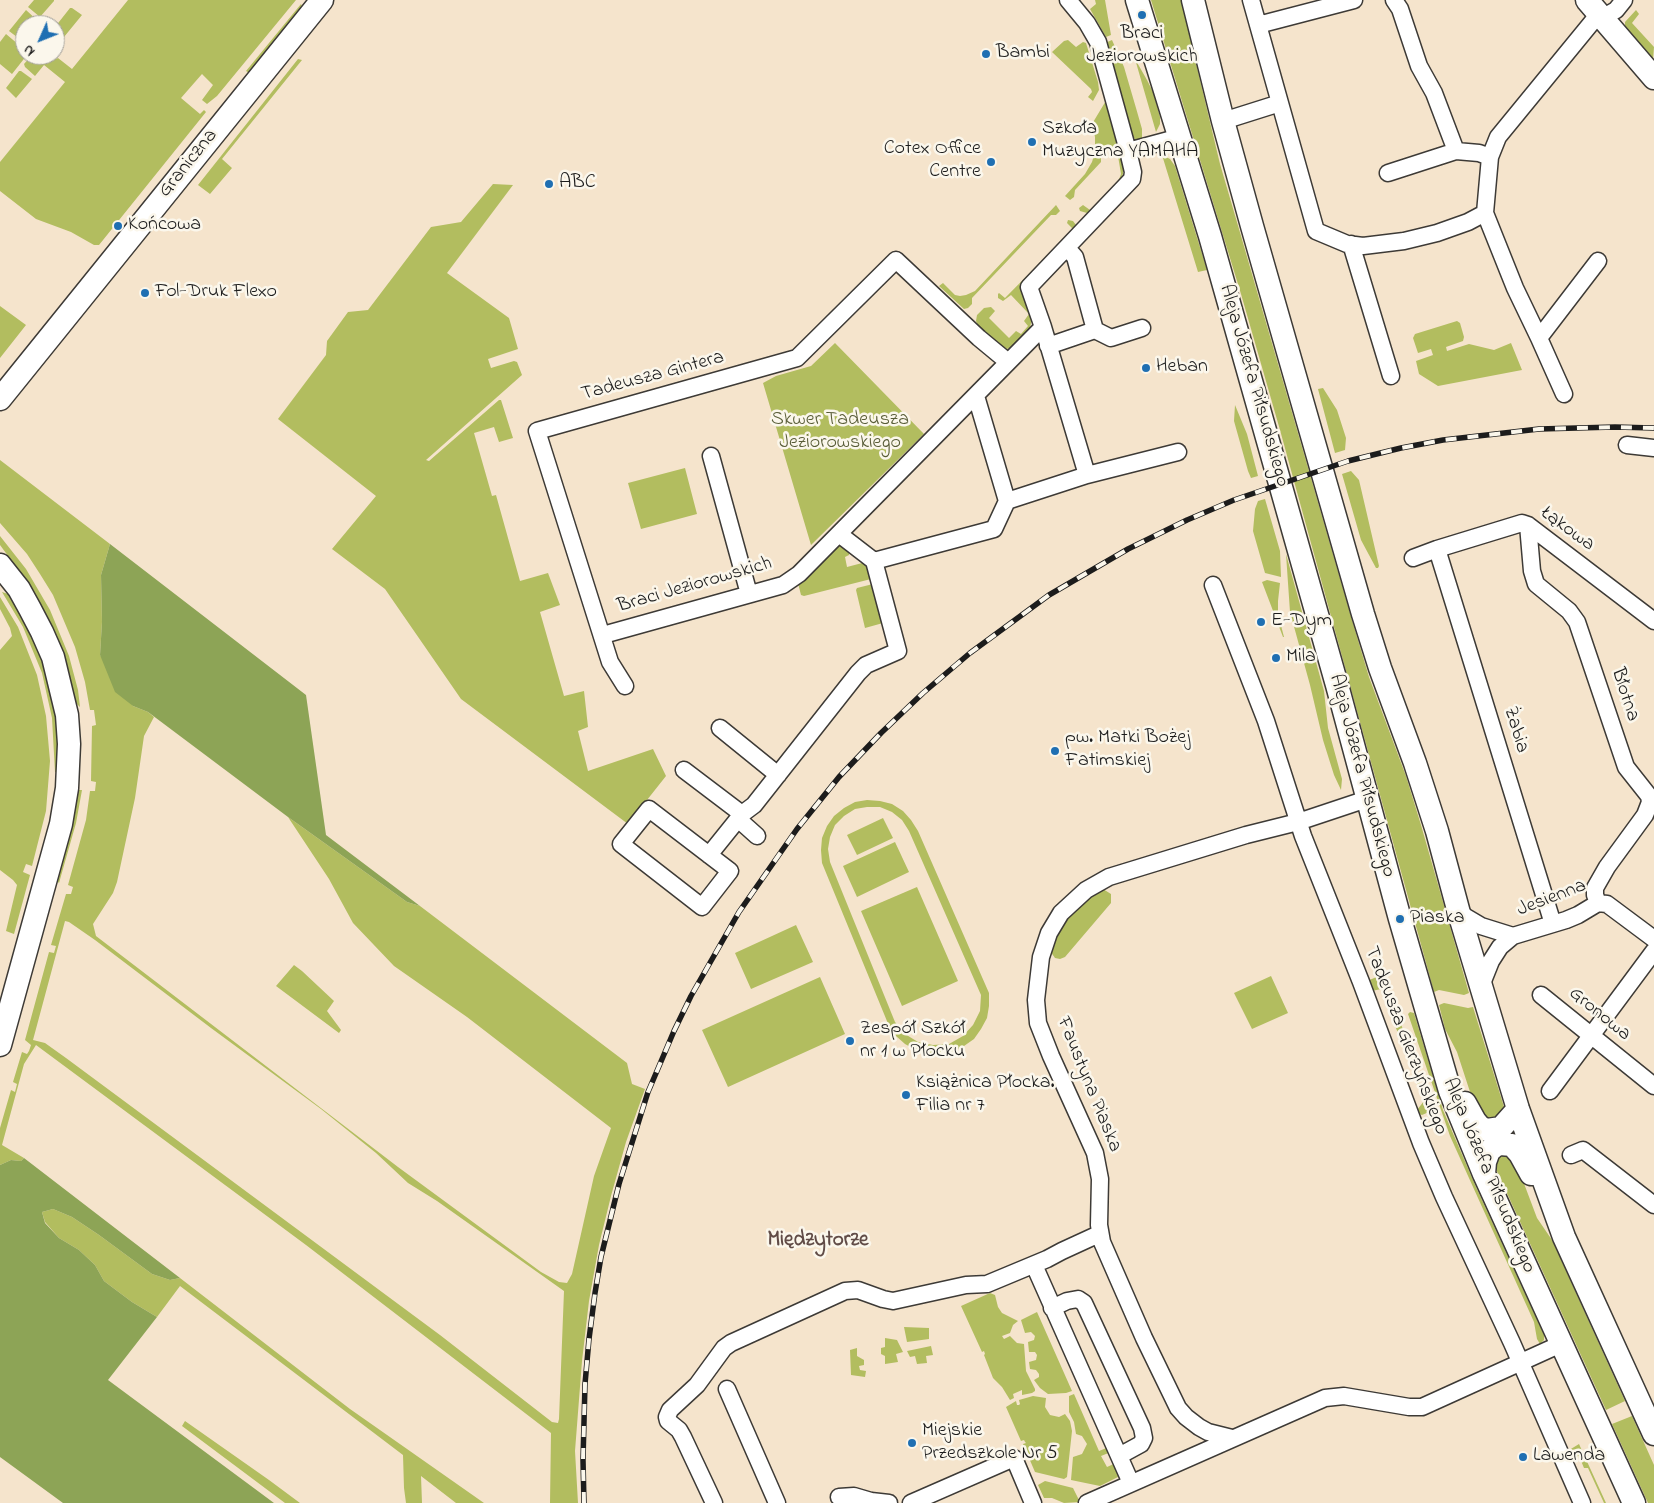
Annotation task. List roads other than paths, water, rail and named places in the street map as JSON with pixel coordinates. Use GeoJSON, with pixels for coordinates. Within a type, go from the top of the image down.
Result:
{"type":"FeatureCollection","features":[{"type":"Feature","properties":{"kind":"main road","name":"Graniczna"},"geometry":{"type":"LineString","coordinates":[[0,399],[322,0]]}},
{"type":"Feature","properties":{"kind":"main road","name":"Aleja Józefa Piłsudskiego"},"geometry":{"type":"LineString","coordinates":[[1137,0],[1216,255],[1337,685],[1400,919],[1450,1091],[1484,1174],[1634,1503]]}},
{"type":"Feature","properties":{"kind":"main road"},"geometry":{"type":"LineString","coordinates":[[1193,0],[1223,121],[1252,226],[1363,614],[1437,831],[1459,913],[1518,1109],[1564,1237]]}},
{"type":"Feature","properties":{"kind":"main road"},"geometry":{"type":"LineString","coordinates":[[1593,7],[1654,78]]}},
{"type":"Feature","properties":{"kind":"main road"},"geometry":{"type":"LineString","coordinates":[[0,565],[30,609],[53,657],[67,715],[69,744],[67,788],[61,824],[0,1045]]}},
{"type":"Feature","properties":{"kind":"main road"},"geometry":{"type":"LineString","coordinates":[[1439,1053],[1480,1127],[1494,1130],[1501,1128],[1518,1109]]}},
{"type":"Feature","properties":{"kind":"main road"},"geometry":{"type":"LineString","coordinates":[[1484,1174],[1485,1162],[1489,1151],[1495,1146],[1500,1144],[1512,1145],[1520,1154],[1564,1237],[1654,1434]]}},
{"type":"Feature","properties":{"kind":"street"},"geometry":{"type":"LineString","coordinates":[[1068,0],[1087,23],[1098,42],[1132,172],[1132,179],[1029,286],[1087,475]]}},
{"type":"Feature","properties":{"kind":"street"},"geometry":{"type":"LineString","coordinates":[[1251,0],[1316,231],[1351,244],[1376,245],[1437,233],[1468,222],[1486,213]]}},
{"type":"Feature","properties":{"kind":"street"},"geometry":{"type":"LineString","coordinates":[[1258,25],[1354,0]]}},
{"type":"Feature","properties":{"kind":"street"},"geometry":{"type":"LineString","coordinates":[[1394,0],[1400,9],[1419,66],[1434,93],[1456,151]]}},
{"type":"Feature","properties":{"kind":"street"},"geometry":{"type":"LineString","coordinates":[[1564,394],[1516,288],[1486,213],[1490,157],[1495,142],[1502,131],[1583,32],[1593,7],[1609,14],[1616,10],[1624,0]]}},
{"type":"Feature","properties":{"kind":"street"},"geometry":{"type":"LineString","coordinates":[[1223,121],[1280,103]]}},
{"type":"Feature","properties":{"kind":"street"},"geometry":{"type":"LineString","coordinates":[[1128,151],[1180,137]]}},
{"type":"Feature","properties":{"kind":"street"},"geometry":{"type":"LineString","coordinates":[[1388,172],[1456,151],[1479,153],[1490,157]]}},
{"type":"Feature","properties":{"kind":"street"},"geometry":{"type":"LineString","coordinates":[[1351,244],[1391,376]]}},
{"type":"Feature","properties":{"kind":"street"},"geometry":{"type":"LineString","coordinates":[[1067,248],[1074,257],[1095,330]]}},
{"type":"Feature","properties":{"kind":"street","name":"Tadeusza Gintera"},"geometry":{"type":"LineString","coordinates":[[625,686],[610,662],[537,431],[798,358],[896,260],[1008,362]]}},
{"type":"Feature","properties":{"kind":"street"},"geometry":{"type":"LineString","coordinates":[[1538,338],[1598,261]]}},
{"type":"Feature","properties":{"kind":"street","name":"Braci Jeziorowskich"},"geometry":{"type":"LineString","coordinates":[[603,635],[782,585],[799,574],[1043,327]]}},
{"type":"Feature","properties":{"kind":"street"},"geometry":{"type":"LineString","coordinates":[[1048,346],[1095,330],[1111,338],[1142,328]]}},
{"type":"Feature","properties":{"kind":"street"},"geometry":{"type":"LineString","coordinates":[[874,561],[994,530],[1007,501],[976,396]]}},
{"type":"Feature","properties":{"kind":"street"},"geometry":{"type":"LineString","coordinates":[[1627,444],[1654,448]]}},
{"type":"Feature","properties":{"kind":"street"},"geometry":{"type":"LineString","coordinates":[[1007,501],[1087,475],[1178,452]]}},
{"type":"Feature","properties":{"kind":"street"},"geometry":{"type":"LineString","coordinates":[[711,456],[749,594]]}},
{"type":"Feature","properties":{"kind":"street","name":"Łąkowa"},"geometry":{"type":"LineString","coordinates":[[1413,558],[1522,523],[1528,525],[1654,622]]}},
{"type":"Feature","properties":{"kind":"street","name":"Błotna"},"geometry":{"type":"LineString","coordinates":[[1528,525],[1532,572],[1536,584],[1568,611],[1577,622],[1626,767],[1649,796],[1650,802],[1645,814],[1607,867],[1595,888],[1598,903]]}},
{"type":"Feature","properties":{"kind":"street"},"geometry":{"type":"LineString","coordinates":[[709,855],[740,817],[754,805],[858,673],[866,665],[898,651],[874,561],[839,534]]}},
{"type":"Feature","properties":{"kind":"street","name":"Żabia"},"geometry":{"type":"LineString","coordinates":[[1437,550],[1553,924]]}},
{"type":"Feature","properties":{"kind":"street","name":"Tadeusza Gierzyńskiego"},"geometry":{"type":"LineString","coordinates":[[1213,584],[1266,721],[1298,822],[1361,982],[1421,1143],[1444,1197],[1521,1362],[1582,1503]]}},
{"type":"Feature","properties":{"kind":"street"},"geometry":{"type":"LineString","coordinates":[[720,728],[778,775]]}},
{"type":"Feature","properties":{"kind":"street"},"geometry":{"type":"LineString","coordinates":[[684,770],[740,817],[757,836]]}},
{"type":"Feature","properties":{"kind":"street","name":"Faustyna Piaska"},"geometry":{"type":"LineString","coordinates":[[1232,1438],[1208,1432],[1198,1427],[1178,1408],[1144,1338],[1102,1242],[1100,1179],[1097,1159],[1042,1036],[1037,1014],[1036,1000],[1039,970],[1044,945],[1061,913],[1092,886],[1109,876],[1246,835],[1298,822],[1367,799]]}},
{"type":"Feature","properties":{"kind":"street"},"geometry":{"type":"LineString","coordinates":[[649,808],[709,855],[730,871],[702,907],[621,844],[649,808]]}},
{"type":"Feature","properties":{"kind":"street","name":"Jesienna"},"geometry":{"type":"LineString","coordinates":[[1481,986],[1491,961],[1503,944],[1513,936],[1578,915],[1598,903],[1607,904],[1652,932]]}},
{"type":"Feature","properties":{"kind":"street","name":"Jesienna"},"geometry":{"type":"LineString","coordinates":[[1459,913],[1481,926],[1513,936]]}},
{"type":"Feature","properties":{"kind":"street"},"geometry":{"type":"LineString","coordinates":[[1550,1091],[1654,951]]}},
{"type":"Feature","properties":{"kind":"street","name":"Gronowa"},"geometry":{"type":"LineString","coordinates":[[1541,995],[1654,1086]]}},
{"type":"Feature","properties":{"kind":"street"},"geometry":{"type":"LineString","coordinates":[[1571,1155],[1583,1150],[1654,1205]]}},
{"type":"Feature","properties":{"kind":"street"},"geometry":{"type":"LineString","coordinates":[[714,1503],[683,1437],[679,1430],[668,1421],[667,1417],[670,1410],[697,1385],[724,1348],[731,1343],[850,1290],[858,1290],[888,1301],[897,1301],[966,1285],[991,1283],[1034,1265],[1102,1242]]}},
{"type":"Feature","properties":{"kind":"street"},"geometry":{"type":"LineString","coordinates":[[1034,1265],[1131,1483]]}},
{"type":"Feature","properties":{"kind":"street"},"geometry":{"type":"LineString","coordinates":[[1052,1308],[1067,1301],[1078,1299],[1084,1304],[1142,1428],[1144,1438],[1141,1444],[1119,1456]]}},
{"type":"Feature","properties":{"kind":"street"},"geometry":{"type":"LineString","coordinates":[[1087,1503],[1232,1438],[1330,1397],[1344,1396],[1409,1407],[1422,1407],[1561,1344]]}},
{"type":"Feature","properties":{"kind":"street"},"geometry":{"type":"LineString","coordinates":[[727,1389],[777,1503]]}},
{"type":"Feature","properties":{"kind":"street"},"geometry":{"type":"LineString","coordinates":[[911,1503],[1014,1458],[1033,1503]]}},
{"type":"Feature","properties":{"kind":"street"},"geometry":{"type":"LineString","coordinates":[[836,1501],[854,1496],[870,1501],[889,1503]]}},
{"type":"Feature","properties":{"kind":"street"},"geometry":{"type":"LineString","coordinates":[[1038,1503],[1049,1503]]}},
{"type":"Feature","properties":{"kind":"railway"},"geometry":{"type":"LineString","coordinates":[[584,1503],[585,1384],[595,1293],[601,1257],[619,1184],[648,1092],[691,996],[739,912],[797,829],[839,777],[881,733],[923,693],[970,653],[1049,595],[1128,549],[1187,520],[1234,500],[1348,461],[1443,440],[1539,429],[1654,428]]}},
{"type":"Feature","properties":{"kind":"place","name":"Braci Jeziorowskich"},"geometry":{"type":"Point","coordinates":[1142,15]}},
{"type":"Feature","properties":{"kind":"place","name":"Bambi"},"geometry":{"type":"Point","coordinates":[986,54]}},
{"type":"Feature","properties":{"kind":"place","name":"Szkoła Muzyczna YAMAHA"},"geometry":{"type":"Point","coordinates":[1032,142]}},
{"type":"Feature","properties":{"kind":"place","name":"Cotex Office Centre"},"geometry":{"type":"Point","coordinates":[991,162]}},
{"type":"Feature","properties":{"kind":"place","name":"ABC"},"geometry":{"type":"Point","coordinates":[549,184]}},
{"type":"Feature","properties":{"kind":"place","name":"Końcowa"},"geometry":{"type":"Point","coordinates":[118,226]}},
{"type":"Feature","properties":{"kind":"place","name":"Fol-Druk Flexo"},"geometry":{"type":"Point","coordinates":[145,293]}},
{"type":"Feature","properties":{"kind":"place","name":"Heban"},"geometry":{"type":"Point","coordinates":[1146,368]}},
{"type":"Feature","properties":{"kind":"place","name":"E-Dym"},"geometry":{"type":"Point","coordinates":[1261,622]}},
{"type":"Feature","properties":{"kind":"place","name":"Mila"},"geometry":{"type":"Point","coordinates":[1276,658]}},
{"type":"Feature","properties":{"kind":"place","name":"pw. Matki Bożej Fatimskiej"},"geometry":{"type":"Point","coordinates":[1055,751]}},
{"type":"Feature","properties":{"kind":"place","name":"Piaska"},"geometry":{"type":"Point","coordinates":[1400,919]}},
{"type":"Feature","properties":{"kind":"place","name":"Zespół Szkół nr 1 w Płocku"},"geometry":{"type":"Point","coordinates":[850,1041]}},
{"type":"Feature","properties":{"kind":"place","name":"Książnica Płocka. Filia nr 7"},"geometry":{"type":"Point","coordinates":[906,1095]}},
{"type":"Feature","properties":{"kind":"place","name":"Miejskie Przedszkole Nr 5"},"geometry":{"type":"Point","coordinates":[912,1443]}},
{"type":"Feature","properties":{"kind":"place","name":"Lawenda"},"geometry":{"type":"Point","coordinates":[1523,1457]}},
{"type":"Feature","properties":{"kind":"district","name":"Międzytorze"},"geometry":{"type":"Point","coordinates":[818,1242]}},
{"type":"Feature","properties":{"kind":"park label","name":"Skwer Tadeusza Jeziorowskiego"},"geometry":{"type":"Point","coordinates":[840,432]}}]}
